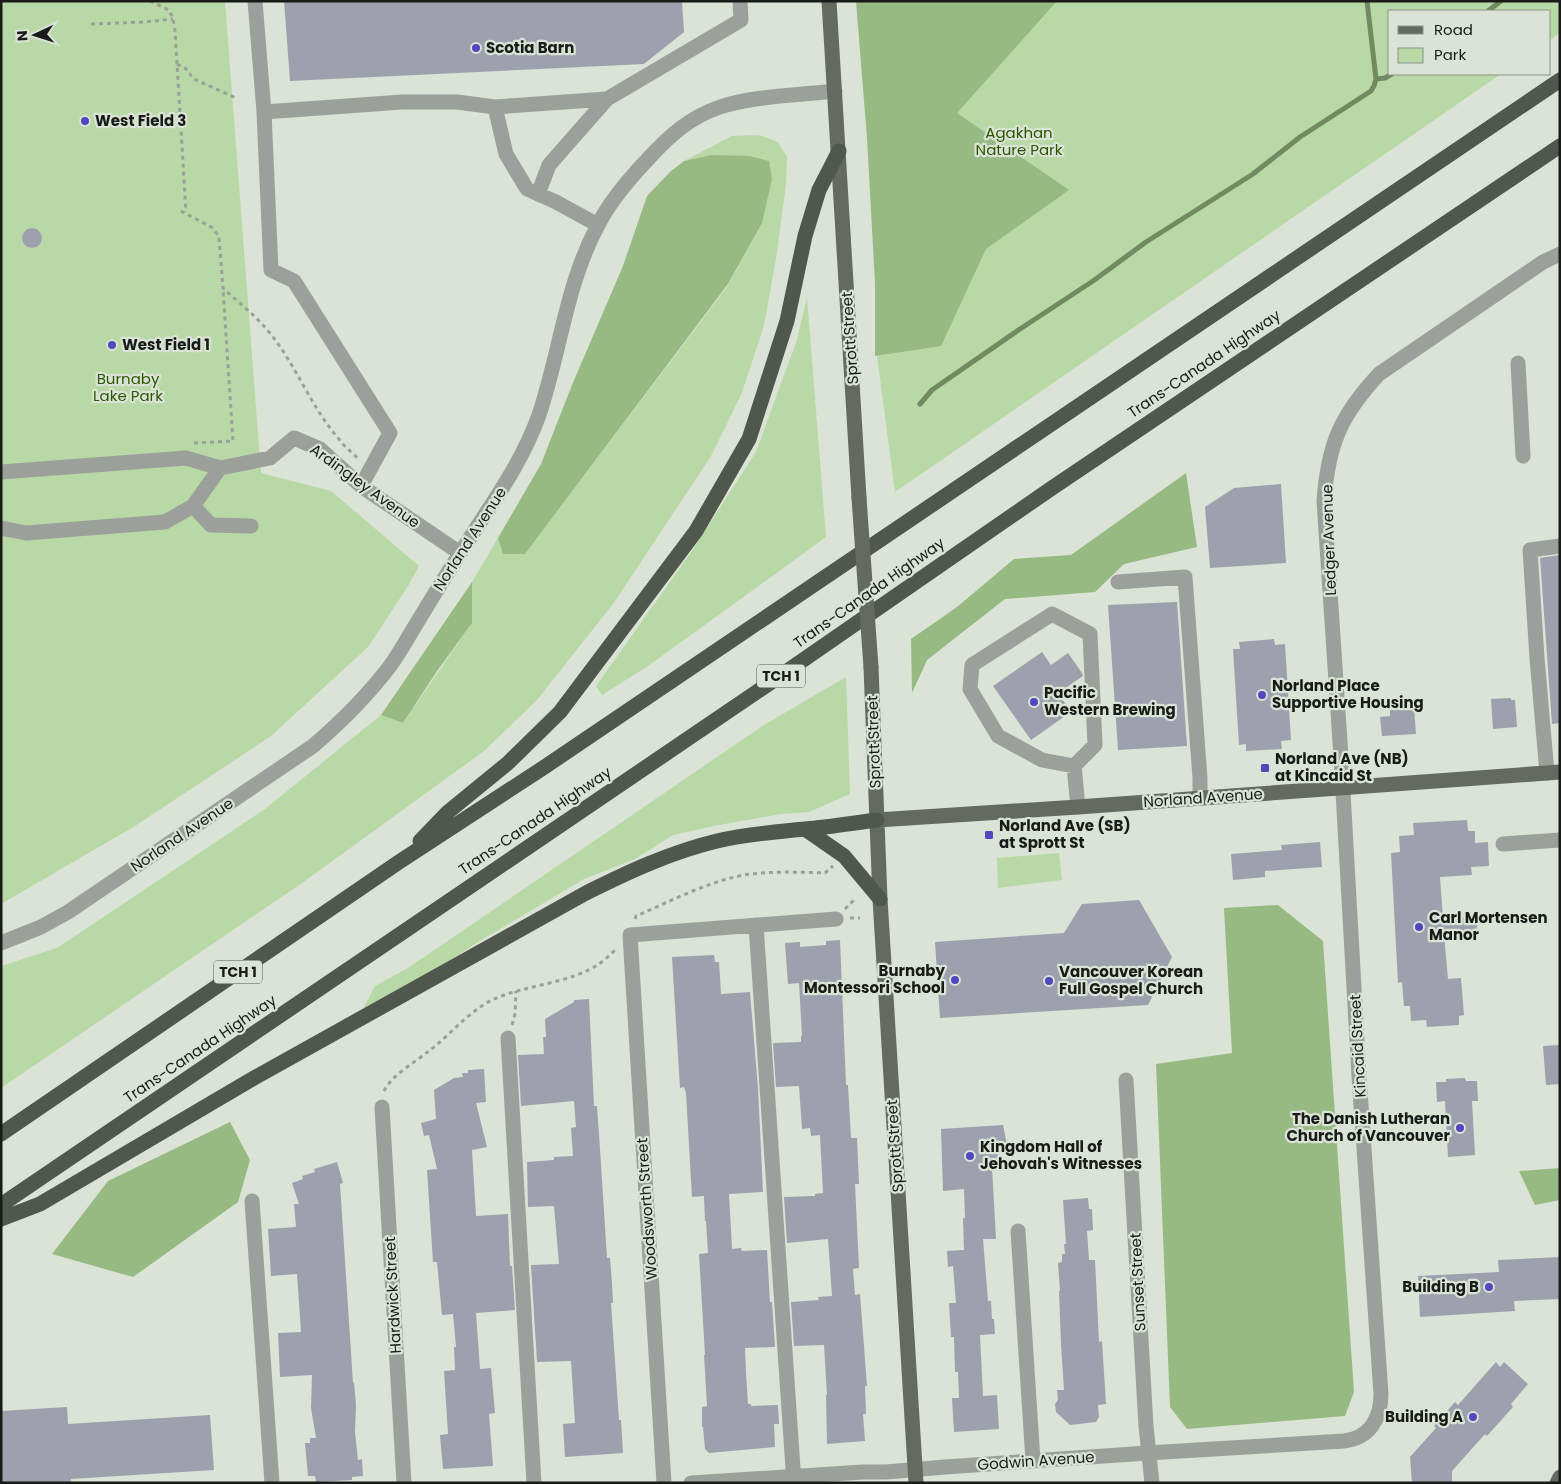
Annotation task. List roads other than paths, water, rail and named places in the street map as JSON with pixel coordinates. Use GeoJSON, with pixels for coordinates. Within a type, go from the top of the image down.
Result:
{"type":"FeatureCollection","features":[{"type":"Feature","properties":{"kind":"highway","name":"TCH 1"},"geometry":{"type":"LineString","coordinates":[[1,1134],[399,862],[568,751],[1560,80]]}},
{"type":"Feature","properties":{"kind":"highway","name":"Trans-Canada Highway"},"geometry":{"type":"LineString","coordinates":[[1,1205],[759,691],[1052,488],[1560,146]]}},
{"type":"Feature","properties":{"kind":"highway"},"geometry":{"type":"LineString","coordinates":[[399,862],[448,812],[508,763],[560,712],[696,531],[749,439],[787,322],[805,236],[819,190],[839,151]]}},
{"type":"Feature","properties":{"kind":"highway"},"geometry":{"type":"LineString","coordinates":[[1,1219],[40,1204],[263,1073],[630,870],[676,853],[717,841],[761,832],[805,829],[877,820]]}},
{"type":"Feature","properties":{"kind":"highway"},"geometry":{"type":"LineString","coordinates":[[805,829],[844,856],[880,899]]}},
{"type":"Feature","properties":{"kind":"main road","name":"Sprott Street"},"geometry":{"type":"LineString","coordinates":[[830,1],[871,667],[880,899],[916,1476]]}},
{"type":"Feature","properties":{"kind":"main road","name":"Norland Avenue"},"geometry":{"type":"LineString","coordinates":[[877,820],[1554,773]]}},
{"type":"Feature","properties":{"kind":"main road"},"geometry":{"type":"LineString","coordinates":[[1556,1483],[1560,1477]]}},
{"type":"Feature","properties":{"kind":"street"},"geometry":{"type":"LineString","coordinates":[[256,1],[264,112],[271,270],[294,281],[390,432],[361,486]]}},
{"type":"Feature","properties":{"kind":"street"},"geometry":{"type":"LineString","coordinates":[[538,194],[549,165],[607,99],[741,20],[740,1]]}},
{"type":"Feature","properties":{"kind":"street","name":"Norland Avenue"},"geometry":{"type":"LineString","coordinates":[[1,943],[41,927],[68,912],[319,742],[361,700],[392,664],[460,553],[504,488],[523,452],[538,416],[586,249],[598,225],[615,199],[644,163],[671,135],[688,122],[718,107],[735,103],[835,91]]}},
{"type":"Feature","properties":{"kind":"street"},"geometry":{"type":"LineString","coordinates":[[264,112],[402,102],[457,102],[495,106],[607,99]]}},
{"type":"Feature","properties":{"kind":"street"},"geometry":{"type":"LineString","coordinates":[[495,106],[506,154],[527,189],[598,225]]}},
{"type":"Feature","properties":{"kind":"street","name":"Ledger Avenue"},"geometry":{"type":"LineString","coordinates":[[1343,788],[1324,501],[1326,474],[1340,428],[1363,391],[1379,374],[1544,262],[1560,254]]}},
{"type":"Feature","properties":{"kind":"street"},"geometry":{"type":"LineString","coordinates":[[1518,363],[1523,456]]}},
{"type":"Feature","properties":{"kind":"street","name":"Ardingley Avenue"},"geometry":{"type":"LineString","coordinates":[[220,468],[270,458],[294,438],[320,449],[361,486],[460,553]]}},
{"type":"Feature","properties":{"kind":"street"},"geometry":{"type":"LineString","coordinates":[[1,472],[186,458],[220,468],[193,506],[166,522],[26,533],[1,528]]}},
{"type":"Feature","properties":{"kind":"street"},"geometry":{"type":"LineString","coordinates":[[193,506],[211,525],[251,526]]}},
{"type":"Feature","properties":{"kind":"street"},"geometry":{"type":"LineString","coordinates":[[1554,773],[1537,658],[1530,550],[1560,546]]}},
{"type":"Feature","properties":{"kind":"street"},"geometry":{"type":"LineString","coordinates":[[1118,582],[1185,577],[1200,798]]}},
{"type":"Feature","properties":{"kind":"street"},"geometry":{"type":"LineString","coordinates":[[1052,614],[1090,634],[1095,745],[1074,766],[1042,760],[998,736],[970,689],[972,665],[1052,614]]}},
{"type":"Feature","properties":{"kind":"street"},"geometry":{"type":"LineString","coordinates":[[1074,766],[1078,807]]}},
{"type":"Feature","properties":{"kind":"street","name":"Kincaid Street"},"geometry":{"type":"LineString","coordinates":[[1343,788],[1359,1076],[1380,1394],[1380,1409],[1374,1423]]}},
{"type":"Feature","properties":{"kind":"street"},"geometry":{"type":"LineString","coordinates":[[1503,844],[1560,840]]}},
{"type":"Feature","properties":{"kind":"street"},"geometry":{"type":"LineString","coordinates":[[794,1479],[756,925],[836,919]]}},
{"type":"Feature","properties":{"kind":"street","name":"Woodsworth Street"},"geometry":{"type":"LineString","coordinates":[[664,1483],[630,935],[756,925]]}},
{"type":"Feature","properties":{"kind":"street"},"geometry":{"type":"LineString","coordinates":[[508,1038],[534,1483]]}},
{"type":"Feature","properties":{"kind":"street","name":"Sunset Street"},"geometry":{"type":"LineString","coordinates":[[1126,1080],[1148,1453],[1152,1483]]}},
{"type":"Feature","properties":{"kind":"street","name":"Hardwick Street"},"geometry":{"type":"LineString","coordinates":[[382,1107],[404,1483]]}},
{"type":"Feature","properties":{"kind":"street"},"geometry":{"type":"LineString","coordinates":[[252,1202],[272,1483]]}},
{"type":"Feature","properties":{"kind":"street"},"geometry":{"type":"LineString","coordinates":[[1018,1231],[1032,1461]]}},
{"type":"Feature","properties":{"kind":"street","name":"Godwin Avenue"},"geometry":{"type":"LineString","coordinates":[[691,1483],[794,1479],[863,1472],[886,1472],[916,1476],[1032,1461],[1352,1440],[1365,1434],[1374,1423]]}},
{"type":"Feature","properties":{"kind":"waterway"},"geometry":{"type":"LineString","coordinates":[[920,404],[932,390],[1093,281],[1146,242],[1253,174],[1300,137],[1371,91],[1376,79],[1367,1]]}},
{"type":"Feature","properties":{"kind":"waterway"},"geometry":{"type":"LineString","coordinates":[[1489,10],[1501,1]]}},
{"type":"Feature","properties":{"kind":"waterway"},"geometry":{"type":"LineString","coordinates":[[1376,79],[1390,75]]}},
{"type":"Feature","properties":{"kind":"place","name":"Scotia Barn"},"geometry":{"type":"Point","coordinates":[476,48]}},
{"type":"Feature","properties":{"kind":"place","name":"West Field 3"},"geometry":{"type":"Point","coordinates":[85,121]}},
{"type":"Feature","properties":{"kind":"place","name":"West Field 1"},"geometry":{"type":"Point","coordinates":[112,345]}},
{"type":"Feature","properties":{"kind":"place","name":"Norland Place Supportive Housing"},"geometry":{"type":"Point","coordinates":[1262,695]}},
{"type":"Feature","properties":{"kind":"place","name":"Pacific Western Brewing"},"geometry":{"type":"Point","coordinates":[1034,702]}},
{"type":"Feature","properties":{"kind":"place","name":"Norland Ave (NB) at Kincaid St"},"geometry":{"type":"Point","coordinates":[1265,768]}},
{"type":"Feature","properties":{"kind":"place","name":"Norland Ave (SB) at Sprott St"},"geometry":{"type":"Point","coordinates":[989,835]}},
{"type":"Feature","properties":{"kind":"place","name":"Carl Mortensen Manor"},"geometry":{"type":"Point","coordinates":[1419,927]}},
{"type":"Feature","properties":{"kind":"place","name":"Burnaby Montessori School"},"geometry":{"type":"Point","coordinates":[955,980]}},
{"type":"Feature","properties":{"kind":"place","name":"Vancouver Korean Full Gospel Church"},"geometry":{"type":"Point","coordinates":[1049,981]}},
{"type":"Feature","properties":{"kind":"place","name":"The Danish Lutheran Church of Vancouver"},"geometry":{"type":"Point","coordinates":[1460,1128]}},
{"type":"Feature","properties":{"kind":"place","name":"Kingdom Hall of Jehovah's Witnesses"},"geometry":{"type":"Point","coordinates":[970,1156]}},
{"type":"Feature","properties":{"kind":"place","name":"Building B"},"geometry":{"type":"Point","coordinates":[1489,1287]}},
{"type":"Feature","properties":{"kind":"place","name":"Building A"},"geometry":{"type":"Point","coordinates":[1473,1417]}},
{"type":"Feature","properties":{"kind":"park label","name":"Agakhan Nature Park"},"geometry":{"type":"Point","coordinates":[1019,142]}},
{"type":"Feature","properties":{"kind":"park label","name":"Burnaby Lake Park"},"geometry":{"type":"Point","coordinates":[128,388]}}]}
